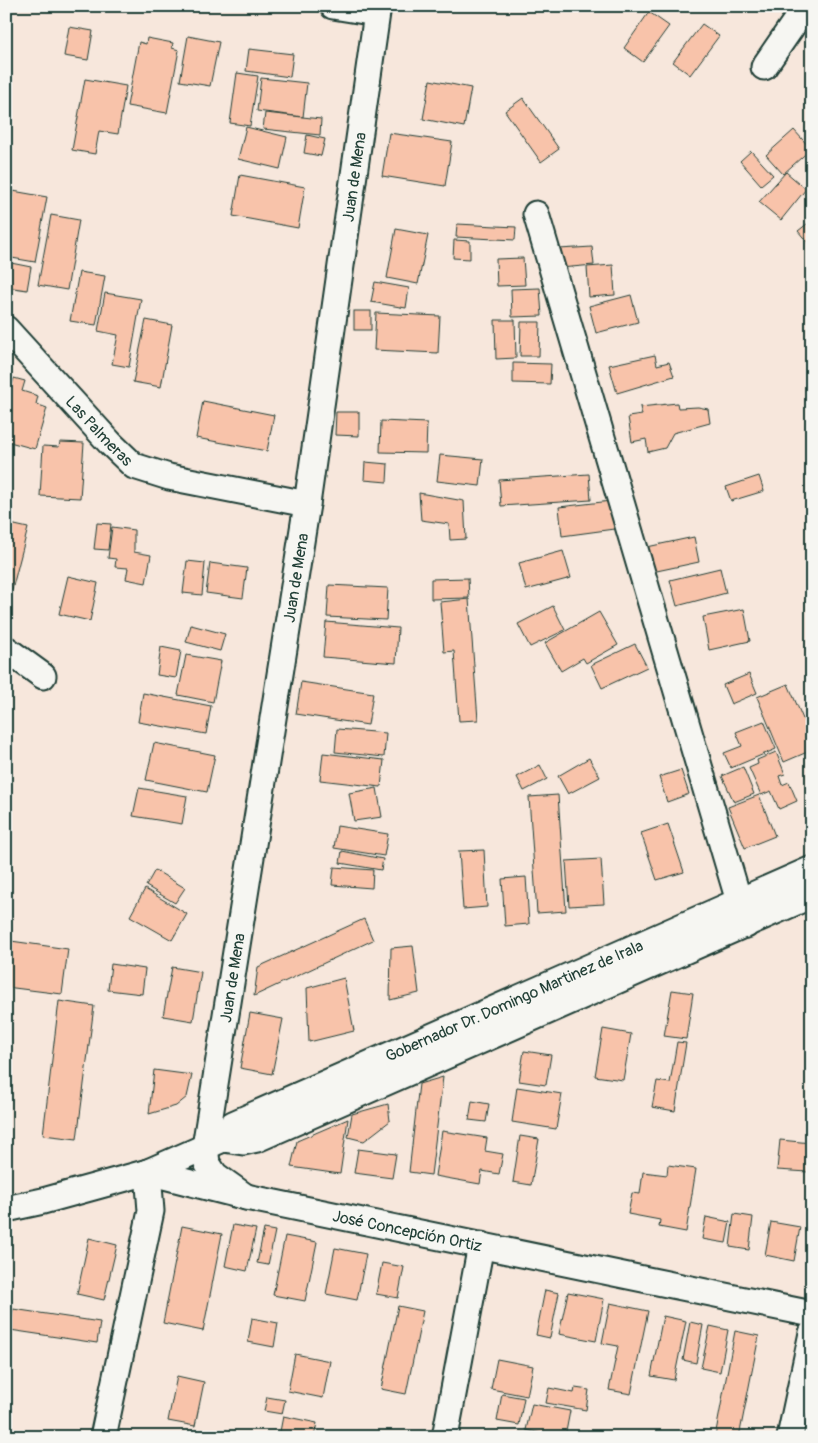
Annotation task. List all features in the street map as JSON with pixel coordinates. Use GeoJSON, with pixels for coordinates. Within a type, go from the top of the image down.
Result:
{"type":"FeatureCollection","features":[{"type":"Feature","properties":{"kind":"street"},"geometry":{"type":"LineString","coordinates":[[333,6],[377,10]]}},
{"type":"Feature","properties":{"kind":"street"},"geometry":{"type":"LineString","coordinates":[[764,67],[806,6]]}},
{"type":"Feature","properties":{"kind":"street","name":"Juan de Mena"},"geometry":{"type":"LineString","coordinates":[[214,1143],[377,10]]}},
{"type":"Feature","properties":{"kind":"street"},"geometry":{"type":"LineString","coordinates":[[536,214],[746,925]]}},
{"type":"Feature","properties":{"kind":"street","name":"Las Palmeras"},"geometry":{"type":"LineString","coordinates":[[6,329],[110,443],[134,466],[169,477],[307,504]]}},
{"type":"Feature","properties":{"kind":"street"},"geometry":{"type":"LineString","coordinates":[[6,650],[43,676]]}},
{"type":"Feature","properties":{"kind":"street","name":"Gobernador Dr. Domingo Martinez de Irala"},"geometry":{"type":"LineString","coordinates":[[148,1172],[214,1143],[233,1124],[812,869]]}},
{"type":"Feature","properties":{"kind":"street","name":"Gobernador Dr. Domingo Martinez de Irala"},"geometry":{"type":"LineString","coordinates":[[214,1143],[243,1142],[256,1139],[812,896]]}},
{"type":"Feature","properties":{"kind":"street"},"geometry":{"type":"LineString","coordinates":[[214,1143],[207,1163],[216,1176],[246,1197]]}},
{"type":"Feature","properties":{"kind":"street"},"geometry":{"type":"LineString","coordinates":[[104,1437],[151,1212],[148,1172]]}},
{"type":"Feature","properties":{"kind":"street","name":"José Concepción Ortiz"},"geometry":{"type":"LineString","coordinates":[[6,1209],[43,1201],[148,1172],[246,1197],[812,1314]]}},
{"type":"Feature","properties":{"kind":"street"},"geometry":{"type":"LineString","coordinates":[[444,1437],[481,1245]]}},
{"type":"Feature","properties":{"kind":"street"},"geometry":{"type":"LineString","coordinates":[[790,1437],[812,1332]]}},
{"type":"Feature","properties":{"kind":"building"},"geometry":{"type":"Polygon","coordinates":[[[649,12],[669,26],[643,62],[624,48],[649,12]]]}},
{"type":"Feature","properties":{"kind":"building"},"geometry":{"type":"Polygon","coordinates":[[[702,24],[719,36],[690,75],[673,62],[702,24]]]}},
{"type":"Feature","properties":{"kind":"building"},"geometry":{"type":"Polygon","coordinates":[[[69,27],[93,31],[88,60],[64,56],[69,27]]]}},
{"type":"Feature","properties":{"kind":"building"},"geometry":{"type":"Polygon","coordinates":[[[188,36],[219,42],[210,86],[180,81],[188,36]]]}},
{"type":"Feature","properties":{"kind":"building"},"geometry":{"type":"Polygon","coordinates":[[[147,38],[173,43],[172,48],[179,50],[167,113],[127,106],[139,42],[146,44],[147,38]]]}},
{"type":"Feature","properties":{"kind":"building"},"geometry":{"type":"Polygon","coordinates":[[[249,49],[293,54],[290,77],[246,71],[249,49]]]}},
{"type":"Feature","properties":{"kind":"building"},"geometry":{"type":"Polygon","coordinates":[[[237,73],[258,76],[250,126],[230,123],[237,73]]]}},
{"type":"Feature","properties":{"kind":"building"},"geometry":{"type":"Polygon","coordinates":[[[261,78],[307,83],[303,117],[257,111],[261,78]]]}},
{"type":"Feature","properties":{"kind":"building"},"geometry":{"type":"Polygon","coordinates":[[[85,79],[126,86],[118,134],[99,131],[95,154],[72,150],[85,79]]]}},
{"type":"Feature","properties":{"kind":"building"},"geometry":{"type":"Polygon","coordinates":[[[430,80],[471,88],[464,127],[423,119],[430,80]]]}},
{"type":"Feature","properties":{"kind":"building"},"geometry":{"type":"Polygon","coordinates":[[[523,98],[559,149],[541,162],[505,111],[523,98]]]}},
{"type":"Feature","properties":{"kind":"building"},"geometry":{"type":"Polygon","coordinates":[[[265,113],[321,119],[320,135],[263,129],[265,113]]]}},
{"type":"Feature","properties":{"kind":"building"},"geometry":{"type":"Polygon","coordinates":[[[246,127],[287,137],[280,169],[238,159],[246,127]]]}},
{"type":"Feature","properties":{"kind":"building"},"geometry":{"type":"Polygon","coordinates":[[[794,130],[811,149],[783,174],[766,155],[794,130]]]}},
{"type":"Feature","properties":{"kind":"building"},"geometry":{"type":"Polygon","coordinates":[[[389,133],[452,142],[445,186],[382,176],[389,133]]]}},
{"type":"Feature","properties":{"kind":"building"},"geometry":{"type":"Polygon","coordinates":[[[307,135],[325,139],[321,156],[304,153],[307,135]]]}},
{"type":"Feature","properties":{"kind":"building"},"geometry":{"type":"Polygon","coordinates":[[[751,151],[773,175],[761,185],[740,161],[751,151]]]}},
{"type":"Feature","properties":{"kind":"building"},"geometry":{"type":"Polygon","coordinates":[[[786,172],[806,189],[781,220],[759,202],[786,172]]]}},
{"type":"Feature","properties":{"kind":"building"},"geometry":{"type":"Polygon","coordinates":[[[240,175],[305,187],[298,228],[233,216],[240,175]]]}},
{"type":"Feature","properties":{"kind":"building"},"geometry":{"type":"Polygon","coordinates":[[[13,191],[47,197],[35,262],[6,257],[6,226],[13,191]]]}},
{"type":"Feature","properties":{"kind":"building"},"geometry":{"type":"Polygon","coordinates":[[[51,215],[79,220],[67,290],[38,285],[51,215]]]}},
{"type":"Feature","properties":{"kind":"building"},"geometry":{"type":"Polygon","coordinates":[[[812,220],[812,248],[798,231],[812,220]]]}},
{"type":"Feature","properties":{"kind":"building"},"geometry":{"type":"Polygon","coordinates":[[[457,224],[516,227],[515,240],[456,237],[457,224]]]}},
{"type":"Feature","properties":{"kind":"building"},"geometry":{"type":"Polygon","coordinates":[[[396,229],[428,235],[418,284],[387,278],[396,229]]]}},
{"type":"Feature","properties":{"kind":"building"},"geometry":{"type":"Polygon","coordinates":[[[454,240],[470,241],[470,259],[453,258],[454,240]]]}},
{"type":"Feature","properties":{"kind":"building"},"geometry":{"type":"Polygon","coordinates":[[[592,247],[594,265],[560,268],[559,249],[592,247]]]}},
{"type":"Feature","properties":{"kind":"building"},"geometry":{"type":"Polygon","coordinates":[[[523,258],[525,285],[497,286],[496,259],[523,258]]]}},
{"type":"Feature","properties":{"kind":"building"},"geometry":{"type":"Polygon","coordinates":[[[11,263],[31,267],[27,290],[7,287],[11,263]]]}},
{"type":"Feature","properties":{"kind":"building"},"geometry":{"type":"Polygon","coordinates":[[[613,265],[615,295],[589,297],[587,267],[613,265]]]}},
{"type":"Feature","properties":{"kind":"building"},"geometry":{"type":"Polygon","coordinates":[[[79,272],[105,276],[96,325],[70,321],[79,272]]]}},
{"type":"Feature","properties":{"kind":"building"},"geometry":{"type":"Polygon","coordinates":[[[375,282],[409,288],[406,308],[371,302],[375,282]]]}},
{"type":"Feature","properties":{"kind":"building"},"geometry":{"type":"Polygon","coordinates":[[[540,288],[542,316],[512,317],[511,289],[540,288]]]}},
{"type":"Feature","properties":{"kind":"building"},"geometry":{"type":"Polygon","coordinates":[[[105,293],[141,299],[129,367],[112,364],[118,335],[98,331],[105,293]]]}},
{"type":"Feature","properties":{"kind":"building"},"geometry":{"type":"Polygon","coordinates":[[[631,295],[638,322],[596,333],[589,306],[631,295]]]}},
{"type":"Feature","properties":{"kind":"building"},"geometry":{"type":"Polygon","coordinates":[[[354,311],[371,311],[371,330],[354,330],[354,311]]]}},
{"type":"Feature","properties":{"kind":"building"},"geometry":{"type":"Polygon","coordinates":[[[376,313],[440,316],[438,353],[374,350],[376,313]]]}},
{"type":"Feature","properties":{"kind":"building"},"geometry":{"type":"Polygon","coordinates":[[[146,320],[172,325],[161,387],[133,382],[146,320]]]}},
{"type":"Feature","properties":{"kind":"building"},"geometry":{"type":"Polygon","coordinates":[[[495,320],[515,320],[516,358],[496,359],[495,320]]]}},
{"type":"Feature","properties":{"kind":"building"},"geometry":{"type":"Polygon","coordinates":[[[521,322],[540,322],[539,356],[520,356],[521,322]]]}},
{"type":"Feature","properties":{"kind":"building"},"geometry":{"type":"Polygon","coordinates":[[[655,355],[657,365],[669,362],[674,376],[617,393],[609,365],[655,355]]]}},
{"type":"Feature","properties":{"kind":"building"},"geometry":{"type":"Polygon","coordinates":[[[513,363],[551,364],[550,384],[513,383],[513,363]]]}},
{"type":"Feature","properties":{"kind":"building"},"geometry":{"type":"Polygon","coordinates":[[[14,378],[25,381],[22,391],[38,396],[36,404],[47,408],[35,449],[6,441],[6,405],[14,378]]]}},
{"type":"Feature","properties":{"kind":"building"},"geometry":{"type":"Polygon","coordinates":[[[203,401],[274,415],[267,451],[196,438],[203,401]]]}},
{"type":"Feature","properties":{"kind":"building"},"geometry":{"type":"Polygon","coordinates":[[[677,403],[678,408],[698,407],[708,409],[710,423],[673,433],[665,448],[648,452],[646,439],[632,442],[628,417],[642,415],[640,407],[677,403]]]}},
{"type":"Feature","properties":{"kind":"building"},"geometry":{"type":"Polygon","coordinates":[[[336,412],[359,412],[359,436],[335,435],[336,412]]]}},
{"type":"Feature","properties":{"kind":"building"},"geometry":{"type":"Polygon","coordinates":[[[381,421],[427,423],[426,453],[380,452],[381,421]]]}},
{"type":"Feature","properties":{"kind":"building"},"geometry":{"type":"Polygon","coordinates":[[[60,442],[84,443],[80,498],[40,496],[43,446],[59,447],[60,442]]]}},
{"type":"Feature","properties":{"kind":"building"},"geometry":{"type":"Polygon","coordinates":[[[440,455],[483,459],[480,486],[437,481],[440,455]]]}},
{"type":"Feature","properties":{"kind":"building"},"geometry":{"type":"Polygon","coordinates":[[[365,462],[388,464],[387,482],[364,480],[365,462]]]}},
{"type":"Feature","properties":{"kind":"building"},"geometry":{"type":"Polygon","coordinates":[[[589,474],[591,500],[501,506],[499,480],[589,474]]]}},
{"type":"Feature","properties":{"kind":"building"},"geometry":{"type":"Polygon","coordinates":[[[759,476],[764,491],[731,501],[726,487],[759,476]]]}},
{"type":"Feature","properties":{"kind":"building"},"geometry":{"type":"Polygon","coordinates":[[[419,493],[464,501],[466,539],[450,540],[449,524],[421,520],[419,493]]]}},
{"type":"Feature","properties":{"kind":"building"},"geometry":{"type":"Polygon","coordinates":[[[611,501],[614,529],[562,536],[559,507],[611,501]]]}},
{"type":"Feature","properties":{"kind":"building"},"geometry":{"type":"Polygon","coordinates":[[[6,523],[28,528],[12,590],[6,588],[6,523]]]}},
{"type":"Feature","properties":{"kind":"building"},"geometry":{"type":"Polygon","coordinates":[[[97,523],[111,524],[108,550],[94,549],[97,523]]]}},
{"type":"Feature","properties":{"kind":"building"},"geometry":{"type":"Polygon","coordinates":[[[112,527],[134,530],[134,552],[151,555],[146,583],[126,579],[128,568],[115,567],[116,559],[108,558],[112,527]]]}},
{"type":"Feature","properties":{"kind":"building"},"geometry":{"type":"Polygon","coordinates":[[[694,537],[699,562],[652,572],[647,547],[694,537]]]}},
{"type":"Feature","properties":{"kind":"building"},"geometry":{"type":"Polygon","coordinates":[[[563,551],[571,578],[526,590],[519,563],[563,551]]]}},
{"type":"Feature","properties":{"kind":"building"},"geometry":{"type":"Polygon","coordinates":[[[187,561],[205,563],[202,595],[183,593],[187,561]]]}},
{"type":"Feature","properties":{"kind":"building"},"geometry":{"type":"Polygon","coordinates":[[[210,563],[247,568],[243,598],[206,593],[210,563]]]}},
{"type":"Feature","properties":{"kind":"building"},"geometry":{"type":"Polygon","coordinates":[[[720,568],[726,593],[677,606],[670,580],[720,568]]]}},
{"type":"Feature","properties":{"kind":"building"},"geometry":{"type":"Polygon","coordinates":[[[68,576],[98,583],[90,621],[59,614],[68,576]]]}},
{"type":"Feature","properties":{"kind":"building"},"geometry":{"type":"Polygon","coordinates":[[[468,578],[469,598],[431,599],[431,579],[468,578]]]}},
{"type":"Feature","properties":{"kind":"building"},"geometry":{"type":"Polygon","coordinates":[[[329,585],[388,588],[386,620],[327,617],[329,585]]]}},
{"type":"Feature","properties":{"kind":"building"},"geometry":{"type":"Polygon","coordinates":[[[469,599],[478,720],[459,721],[454,651],[444,652],[440,602],[469,599]]]}},
{"type":"Feature","properties":{"kind":"building"},"geometry":{"type":"Polygon","coordinates":[[[553,606],[565,630],[530,647],[518,624],[553,606]]]}},
{"type":"Feature","properties":{"kind":"building"},"geometry":{"type":"Polygon","coordinates":[[[744,609],[750,641],[709,650],[703,617],[744,609]]]}},
{"type":"Feature","properties":{"kind":"building"},"geometry":{"type":"Polygon","coordinates":[[[599,612],[618,645],[586,663],[583,658],[561,671],[545,643],[599,612]]]}},
{"type":"Feature","properties":{"kind":"building"},"geometry":{"type":"Polygon","coordinates":[[[326,622],[398,628],[396,663],[323,657],[326,622]]]}},
{"type":"Feature","properties":{"kind":"building"},"geometry":{"type":"Polygon","coordinates":[[[191,625],[225,634],[220,651],[186,642],[191,625]]]}},
{"type":"Feature","properties":{"kind":"building"},"geometry":{"type":"Polygon","coordinates":[[[635,644],[647,667],[602,688],[591,665],[635,644]]]}},
{"type":"Feature","properties":{"kind":"building"},"geometry":{"type":"Polygon","coordinates":[[[161,647],[181,651],[176,678],[157,675],[161,647]]]}},
{"type":"Feature","properties":{"kind":"building"},"geometry":{"type":"Polygon","coordinates":[[[186,655],[221,661],[213,702],[178,695],[186,655]]]}},
{"type":"Feature","properties":{"kind":"building"},"geometry":{"type":"Polygon","coordinates":[[[749,674],[757,693],[731,704],[723,685],[749,674]]]}},
{"type":"Feature","properties":{"kind":"building"},"geometry":{"type":"Polygon","coordinates":[[[301,682],[373,693],[368,725],[296,714],[301,682]]]}},
{"type":"Feature","properties":{"kind":"building"},"geometry":{"type":"Polygon","coordinates":[[[788,684],[812,740],[812,750],[784,762],[757,697],[788,684]]]}},
{"type":"Feature","properties":{"kind":"building"},"geometry":{"type":"Polygon","coordinates":[[[143,693],[211,706],[206,734],[138,722],[143,693]]]}},
{"type":"Feature","properties":{"kind":"building"},"geometry":{"type":"Polygon","coordinates":[[[764,721],[776,749],[731,768],[724,753],[742,746],[736,732],[764,721]]]}},
{"type":"Feature","properties":{"kind":"building"},"geometry":{"type":"Polygon","coordinates":[[[337,729],[386,733],[384,757],[335,752],[337,729]]]}},
{"type":"Feature","properties":{"kind":"building"},"geometry":{"type":"Polygon","coordinates":[[[154,743],[215,755],[207,792],[146,780],[154,743]]]}},
{"type":"Feature","properties":{"kind":"building"},"geometry":{"type":"Polygon","coordinates":[[[776,752],[785,774],[779,776],[782,785],[789,782],[797,801],[779,809],[771,791],[761,795],[749,768],[758,764],[757,760],[776,752]]]}},
{"type":"Feature","properties":{"kind":"building"},"geometry":{"type":"Polygon","coordinates":[[[323,753],[384,760],[381,787],[320,780],[323,753]]]}},
{"type":"Feature","properties":{"kind":"building"},"geometry":{"type":"Polygon","coordinates":[[[589,758],[600,777],[568,794],[558,776],[589,758]]]}},
{"type":"Feature","properties":{"kind":"building"},"geometry":{"type":"Polygon","coordinates":[[[540,765],[547,779],[524,791],[517,777],[540,765]]]}},
{"type":"Feature","properties":{"kind":"building"},"geometry":{"type":"Polygon","coordinates":[[[743,767],[754,794],[734,802],[722,776],[743,767]]]}},
{"type":"Feature","properties":{"kind":"building"},"geometry":{"type":"Polygon","coordinates":[[[681,770],[689,794],[667,802],[659,777],[681,770]]]}},
{"type":"Feature","properties":{"kind":"building"},"geometry":{"type":"Polygon","coordinates":[[[139,788],[187,796],[182,824],[133,816],[139,788]]]}},
{"type":"Feature","properties":{"kind":"building"},"geometry":{"type":"Polygon","coordinates":[[[377,788],[382,817],[354,821],[349,793],[377,788]]]}},
{"type":"Feature","properties":{"kind":"building"},"geometry":{"type":"Polygon","coordinates":[[[558,795],[566,911],[537,913],[529,797],[558,795]]]}},
{"type":"Feature","properties":{"kind":"building"},"geometry":{"type":"Polygon","coordinates":[[[759,795],[775,836],[745,848],[728,807],[759,795]]]}},
{"type":"Feature","properties":{"kind":"building"},"geometry":{"type":"Polygon","coordinates":[[[668,824],[684,872],[657,880],[641,833],[668,824]]]}},
{"type":"Feature","properties":{"kind":"building"},"geometry":{"type":"Polygon","coordinates":[[[337,826],[388,834],[384,856],[334,848],[337,826]]]}},
{"type":"Feature","properties":{"kind":"building"},"geometry":{"type":"Polygon","coordinates":[[[484,850],[487,907],[463,909],[459,851],[484,850]]]}},
{"type":"Feature","properties":{"kind":"building"},"geometry":{"type":"Polygon","coordinates":[[[342,851],[383,859],[381,870],[340,863],[342,851]]]}},
{"type":"Feature","properties":{"kind":"building"},"geometry":{"type":"Polygon","coordinates":[[[601,859],[604,904],[569,906],[566,861],[601,859]]]}},
{"type":"Feature","properties":{"kind":"building"},"geometry":{"type":"Polygon","coordinates":[[[334,867],[373,870],[372,888],[332,885],[334,867]]]}},
{"type":"Feature","properties":{"kind":"building"},"geometry":{"type":"Polygon","coordinates":[[[155,870],[185,888],[175,903],[146,886],[155,870]]]}},
{"type":"Feature","properties":{"kind":"building"},"geometry":{"type":"Polygon","coordinates":[[[526,877],[529,924],[505,926],[502,879],[526,877]]]}},
{"type":"Feature","properties":{"kind":"building"},"geometry":{"type":"Polygon","coordinates":[[[145,889],[187,914],[172,940],[130,916],[145,889]]]}},
{"type":"Feature","properties":{"kind":"building"},"geometry":{"type":"Polygon","coordinates":[[[364,919],[373,940],[254,996],[258,967],[364,919]]]}},
{"type":"Feature","properties":{"kind":"building"},"geometry":{"type":"Polygon","coordinates":[[[11,941],[68,949],[62,994],[6,987],[11,941]]]}},
{"type":"Feature","properties":{"kind":"building"},"geometry":{"type":"Polygon","coordinates":[[[413,946],[419,993],[390,1000],[391,948],[413,946]]]}},
{"type":"Feature","properties":{"kind":"building"},"geometry":{"type":"Polygon","coordinates":[[[111,964],[145,969],[142,994],[108,990],[111,964]]]}},
{"type":"Feature","properties":{"kind":"building"},"geometry":{"type":"Polygon","coordinates":[[[172,967],[201,972],[193,1021],[163,1016],[172,967]]]}},
{"type":"Feature","properties":{"kind":"building"},"geometry":{"type":"Polygon","coordinates":[[[344,978],[354,1031],[309,1042],[307,988],[344,978]]]}},
{"type":"Feature","properties":{"kind":"building"},"geometry":{"type":"Polygon","coordinates":[[[672,990],[693,993],[686,1039],[664,1036],[672,990]]]}},
{"type":"Feature","properties":{"kind":"building"},"geometry":{"type":"Polygon","coordinates":[[[59,1001],[94,1006],[77,1139],[43,1135],[59,1001]]]}},
{"type":"Feature","properties":{"kind":"building"},"geometry":{"type":"Polygon","coordinates":[[[250,1013],[283,1019],[272,1074],[240,1068],[250,1013]]]}},
{"type":"Feature","properties":{"kind":"building"},"geometry":{"type":"Polygon","coordinates":[[[603,1029],[631,1034],[623,1080],[595,1076],[603,1029]]]}},
{"type":"Feature","properties":{"kind":"building"},"geometry":{"type":"Polygon","coordinates":[[[677,1042],[686,1043],[675,1111],[652,1107],[657,1081],[670,1083],[677,1042]]]}},
{"type":"Feature","properties":{"kind":"building"},"geometry":{"type":"Polygon","coordinates":[[[524,1051],[551,1055],[546,1085],[519,1081],[524,1051]]]}},
{"type":"Feature","properties":{"kind":"building"},"geometry":{"type":"Polygon","coordinates":[[[154,1070],[192,1075],[187,1097],[176,1106],[149,1114],[154,1070]]]}},
{"type":"Feature","properties":{"kind":"building"},"geometry":{"type":"Polygon","coordinates":[[[443,1077],[431,1175],[409,1172],[419,1084],[443,1077]]]}},
{"type":"Feature","properties":{"kind":"building"},"geometry":{"type":"Polygon","coordinates":[[[517,1087],[562,1094],[556,1129],[512,1122],[517,1087]]]}},
{"type":"Feature","properties":{"kind":"building"},"geometry":{"type":"Polygon","coordinates":[[[472,1101],[489,1104],[486,1122],[469,1120],[472,1101]]]}},
{"type":"Feature","properties":{"kind":"building"},"geometry":{"type":"Polygon","coordinates":[[[388,1104],[390,1121],[364,1141],[348,1137],[352,1114],[388,1104]]]}},
{"type":"Feature","properties":{"kind":"building"},"geometry":{"type":"Polygon","coordinates":[[[348,1119],[340,1174],[291,1167],[297,1141],[348,1119]]]}},
{"type":"Feature","properties":{"kind":"building"},"geometry":{"type":"Polygon","coordinates":[[[442,1131],[487,1138],[485,1151],[503,1154],[499,1174],[482,1171],[480,1184],[435,1176],[442,1131]]]}},
{"type":"Feature","properties":{"kind":"building"},"geometry":{"type":"Polygon","coordinates":[[[520,1136],[539,1139],[531,1185],[513,1182],[520,1136]]]}},
{"type":"Feature","properties":{"kind":"building"},"geometry":{"type":"Polygon","coordinates":[[[780,1140],[811,1143],[808,1172],[777,1170],[780,1140]]]}},
{"type":"Feature","properties":{"kind":"building"},"geometry":{"type":"Polygon","coordinates":[[[358,1149],[396,1154],[392,1178],[354,1173],[358,1149]]]}},
{"type":"Feature","properties":{"kind":"building"},"geometry":{"type":"Polygon","coordinates":[[[668,1165],[696,1169],[686,1232],[659,1227],[660,1220],[628,1214],[632,1193],[640,1194],[643,1172],[667,1175],[668,1165]]]}},
{"type":"Feature","properties":{"kind":"building"},"geometry":{"type":"Polygon","coordinates":[[[734,1214],[753,1217],[749,1250],[730,1247],[734,1214]]]}},
{"type":"Feature","properties":{"kind":"building"},"geometry":{"type":"Polygon","coordinates":[[[706,1217],[730,1222],[726,1243],[702,1239],[706,1217]]]}},
{"type":"Feature","properties":{"kind":"building"},"geometry":{"type":"Polygon","coordinates":[[[771,1222],[800,1227],[794,1261],[765,1255],[771,1222]]]}},
{"type":"Feature","properties":{"kind":"building"},"geometry":{"type":"Polygon","coordinates":[[[233,1225],[256,1229],[247,1271],[225,1266],[233,1225]]]}},
{"type":"Feature","properties":{"kind":"building"},"geometry":{"type":"Polygon","coordinates":[[[182,1226],[222,1234],[203,1331],[163,1323],[182,1226]]]}},
{"type":"Feature","properties":{"kind":"building"},"geometry":{"type":"Polygon","coordinates":[[[264,1229],[275,1231],[268,1265],[257,1263],[264,1229]]]}},
{"type":"Feature","properties":{"kind":"building"},"geometry":{"type":"Polygon","coordinates":[[[285,1236],[317,1242],[305,1301],[273,1295],[285,1236]]]}},
{"type":"Feature","properties":{"kind":"building"},"geometry":{"type":"Polygon","coordinates":[[[89,1238],[117,1245],[104,1300],[77,1294],[89,1238]]]}},
{"type":"Feature","properties":{"kind":"building"},"geometry":{"type":"Polygon","coordinates":[[[335,1248],[366,1254],[357,1300],[326,1294],[335,1248]]]}},
{"type":"Feature","properties":{"kind":"building"},"geometry":{"type":"Polygon","coordinates":[[[382,1263],[404,1267],[398,1298],[376,1294],[382,1263]]]}},
{"type":"Feature","properties":{"kind":"building"},"geometry":{"type":"Polygon","coordinates":[[[545,1290],[559,1293],[550,1338],[536,1335],[545,1290]]]}},
{"type":"Feature","properties":{"kind":"building"},"geometry":{"type":"Polygon","coordinates":[[[568,1292],[604,1299],[596,1341],[559,1334],[568,1292]]]}},
{"type":"Feature","properties":{"kind":"building"},"geometry":{"type":"Polygon","coordinates":[[[610,1303],[648,1311],[631,1394],[609,1390],[618,1346],[602,1343],[610,1303]]]}},
{"type":"Feature","properties":{"kind":"building"},"geometry":{"type":"Polygon","coordinates":[[[398,1306],[423,1311],[406,1394],[381,1389],[398,1306]]]}},
{"type":"Feature","properties":{"kind":"building"},"geometry":{"type":"Polygon","coordinates":[[[13,1309],[100,1322],[97,1343],[10,1330],[13,1309]]]}},
{"type":"Feature","properties":{"kind":"building"},"geometry":{"type":"Polygon","coordinates":[[[663,1316],[686,1321],[674,1380],[651,1376],[663,1316]]]}},
{"type":"Feature","properties":{"kind":"building"},"geometry":{"type":"Polygon","coordinates":[[[252,1318],[278,1323],[274,1347],[248,1342],[252,1318]]]}},
{"type":"Feature","properties":{"kind":"building"},"geometry":{"type":"Polygon","coordinates":[[[690,1322],[703,1325],[696,1363],[683,1360],[690,1322]]]}},
{"type":"Feature","properties":{"kind":"building"},"geometry":{"type":"Polygon","coordinates":[[[710,1326],[728,1330],[720,1372],[701,1368],[710,1326]]]}},
{"type":"Feature","properties":{"kind":"building"},"geometry":{"type":"Polygon","coordinates":[[[735,1331],[759,1336],[739,1437],[715,1437],[735,1331]]]}},
{"type":"Feature","properties":{"kind":"building"},"geometry":{"type":"Polygon","coordinates":[[[295,1354],[330,1361],[323,1398],[288,1391],[295,1354]]]}},
{"type":"Feature","properties":{"kind":"building"},"geometry":{"type":"Polygon","coordinates":[[[497,1359],[533,1366],[527,1396],[491,1389],[497,1359]]]}},
{"type":"Feature","properties":{"kind":"building"},"geometry":{"type":"Polygon","coordinates":[[[177,1376],[204,1382],[195,1426],[168,1421],[177,1376]]]}},
{"type":"Feature","properties":{"kind":"building"},"geometry":{"type":"Polygon","coordinates":[[[549,1388],[574,1393],[575,1388],[589,1390],[586,1410],[546,1403],[549,1388]]]}},
{"type":"Feature","properties":{"kind":"building"},"geometry":{"type":"Polygon","coordinates":[[[502,1394],[524,1398],[519,1425],[497,1421],[502,1394]]]}},
{"type":"Feature","properties":{"kind":"building"},"geometry":{"type":"Polygon","coordinates":[[[267,1397],[285,1400],[282,1414],[264,1411],[267,1397]]]}},
{"type":"Feature","properties":{"kind":"building"},"geometry":{"type":"Polygon","coordinates":[[[532,1404],[570,1411],[565,1437],[526,1430],[532,1404]]]}},
{"type":"Feature","properties":{"kind":"building"},"geometry":{"type":"Polygon","coordinates":[[[283,1416],[317,1423],[314,1437],[279,1437],[283,1416]]]}}]}
